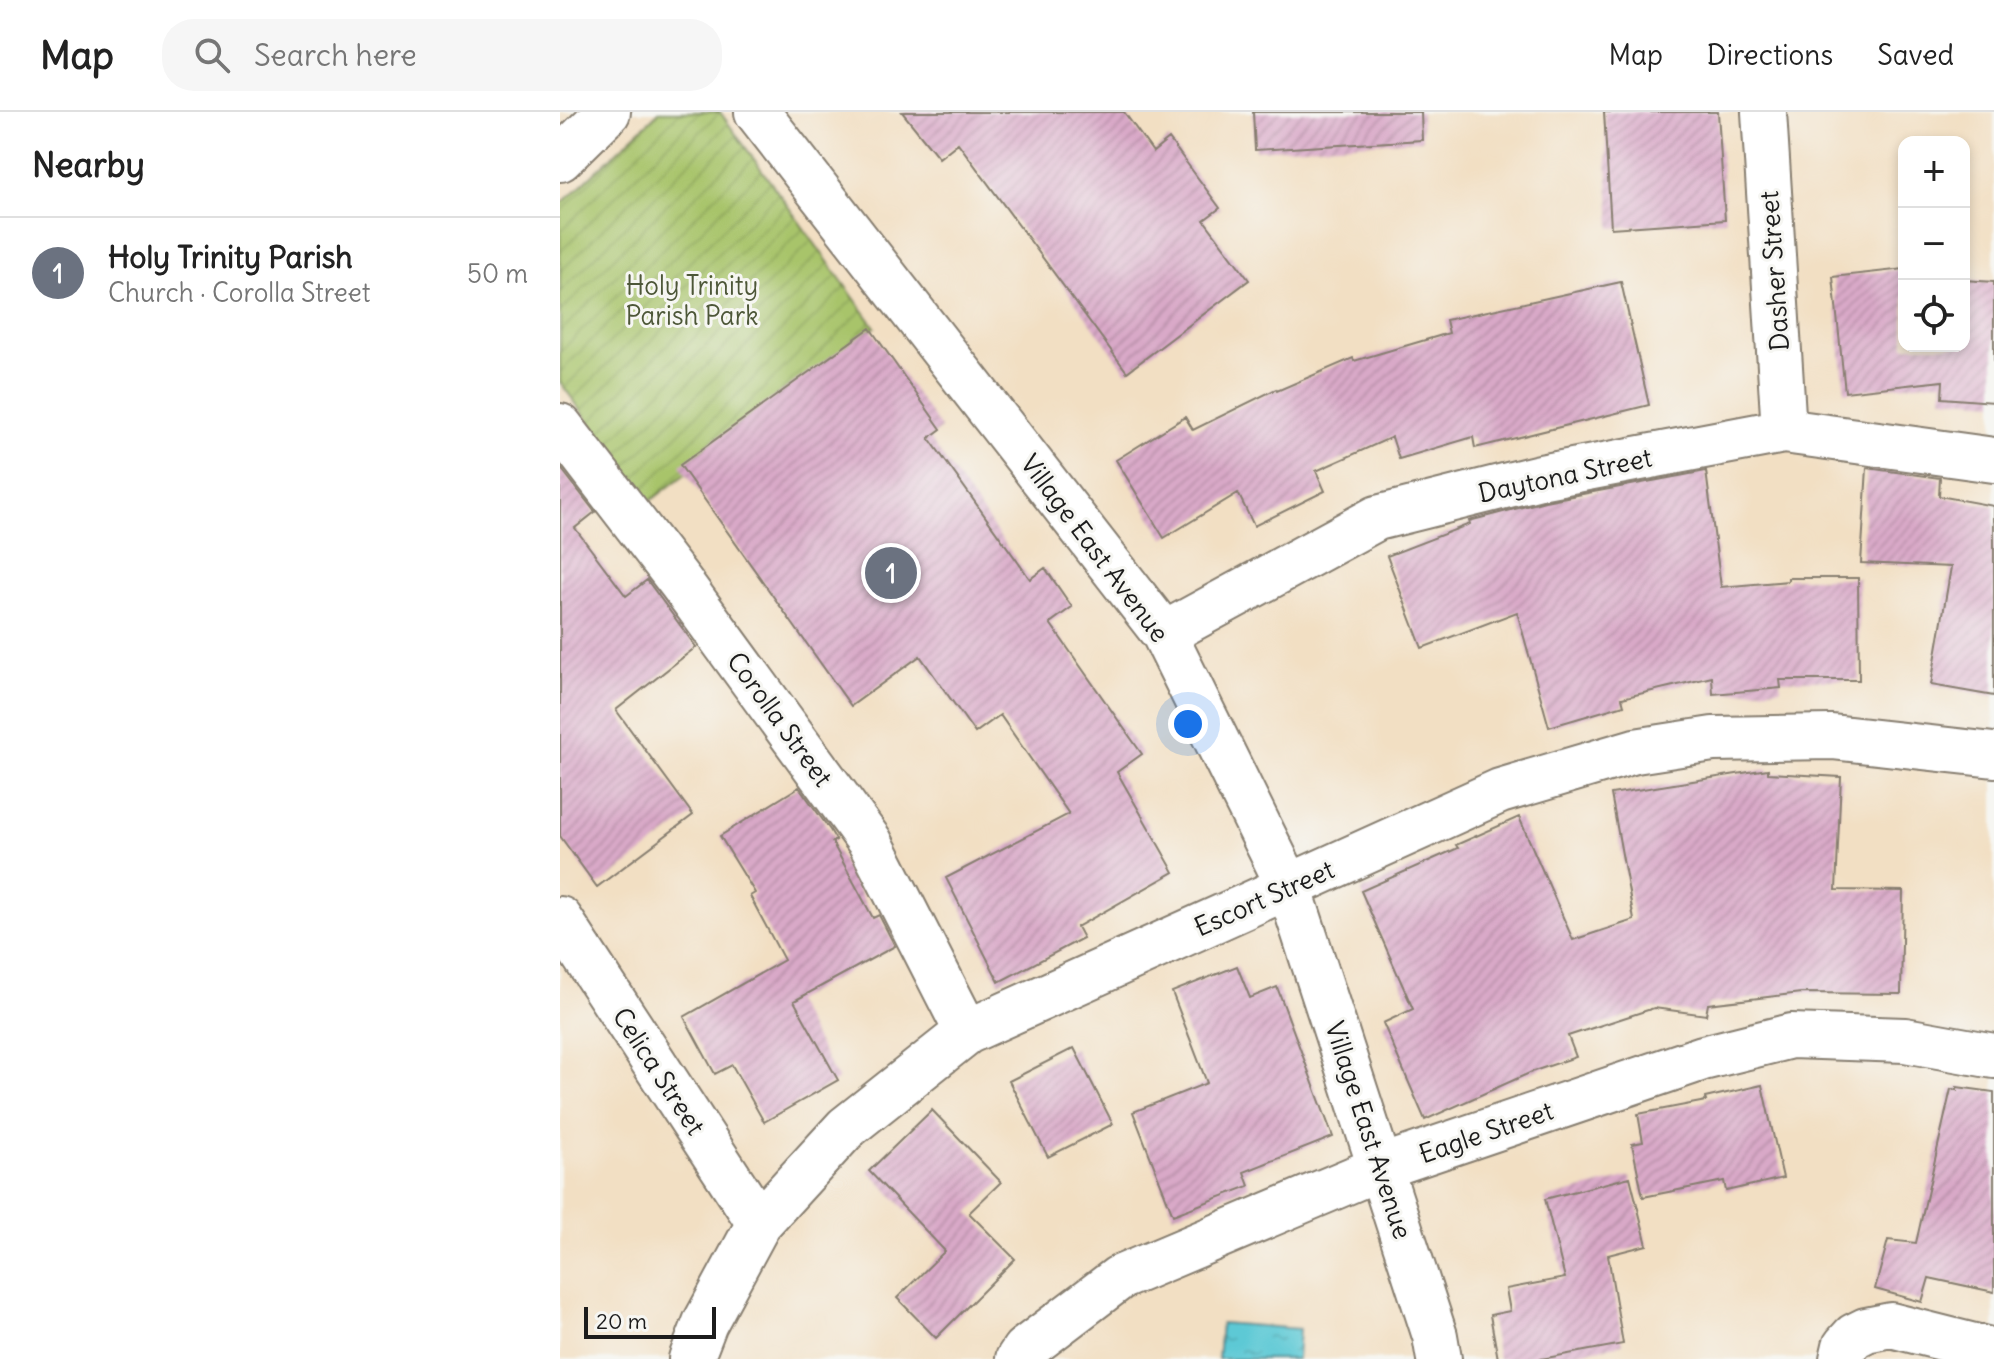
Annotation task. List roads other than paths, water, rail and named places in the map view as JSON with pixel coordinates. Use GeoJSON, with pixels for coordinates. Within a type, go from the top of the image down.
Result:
{"type":"FeatureCollection","features":[{"type":"Feature","properties":{"kind":"street"},"geometry":{"type":"LineString","coordinates":[[560,159],[608,112]]}},
{"type":"Feature","properties":{"kind":"street","name":"Village East Avenue"},"geometry":{"type":"LineString","coordinates":[[757,112],[1164,634],[1289,887],[1382,1167],[1435,1336],[1439,1359]]}},
{"type":"Feature","properties":{"kind":"street","name":"Dasher Street"},"geometry":{"type":"LineString","coordinates":[[1764,112],[1784,431]]}},
{"type":"Feature","properties":{"kind":"street","name":"Corolla Street"},"geometry":{"type":"LineString","coordinates":[[560,426],[681,583],[870,842],[967,1032]]}},
{"type":"Feature","properties":{"kind":"street","name":"Daytona Street"},"geometry":{"type":"LineString","coordinates":[[1164,634],[1377,518],[1540,477],[1784,431],[1994,460]]}},
{"type":"Feature","properties":{"kind":"street","name":"Escort Street"},"geometry":{"type":"LineString","coordinates":[[691,1359],[705,1323],[759,1223],[846,1128],[967,1032],[1500,791],[1635,751],[1713,739],[1832,737],[1994,755]]}},
{"type":"Feature","properties":{"kind":"street","name":"Celica Street"},"geometry":{"type":"LineString","coordinates":[[560,919],[759,1223]]}},
{"type":"Feature","properties":{"kind":"street","name":"Eagle Street"},"geometry":{"type":"LineString","coordinates":[[1018,1359],[1024,1350],[1119,1278],[1382,1167],[1703,1058],[1791,1036],[1905,1040],[1994,1056]]}},
{"type":"Feature","properties":{"kind":"street"},"geometry":{"type":"LineString","coordinates":[[1842,1359],[1845,1346],[1854,1336],[1891,1325],[1994,1351]]}},
{"type":"Feature","properties":{"kind":"water"},"geometry":{"type":"Polygon","coordinates":[[[1221,1323],[1299,1329],[1297,1359],[1218,1359],[1221,1323]]]}},
{"type":"Feature","properties":{"kind":"place","name":"Holy Trinity Parish"},"geometry":{"type":"Point","coordinates":[891,573]}},
{"type":"Feature","properties":{"kind":"park label","name":"Holy Trinity Parish Park"},"geometry":{"type":"Point","coordinates":[692,300]}}]}
